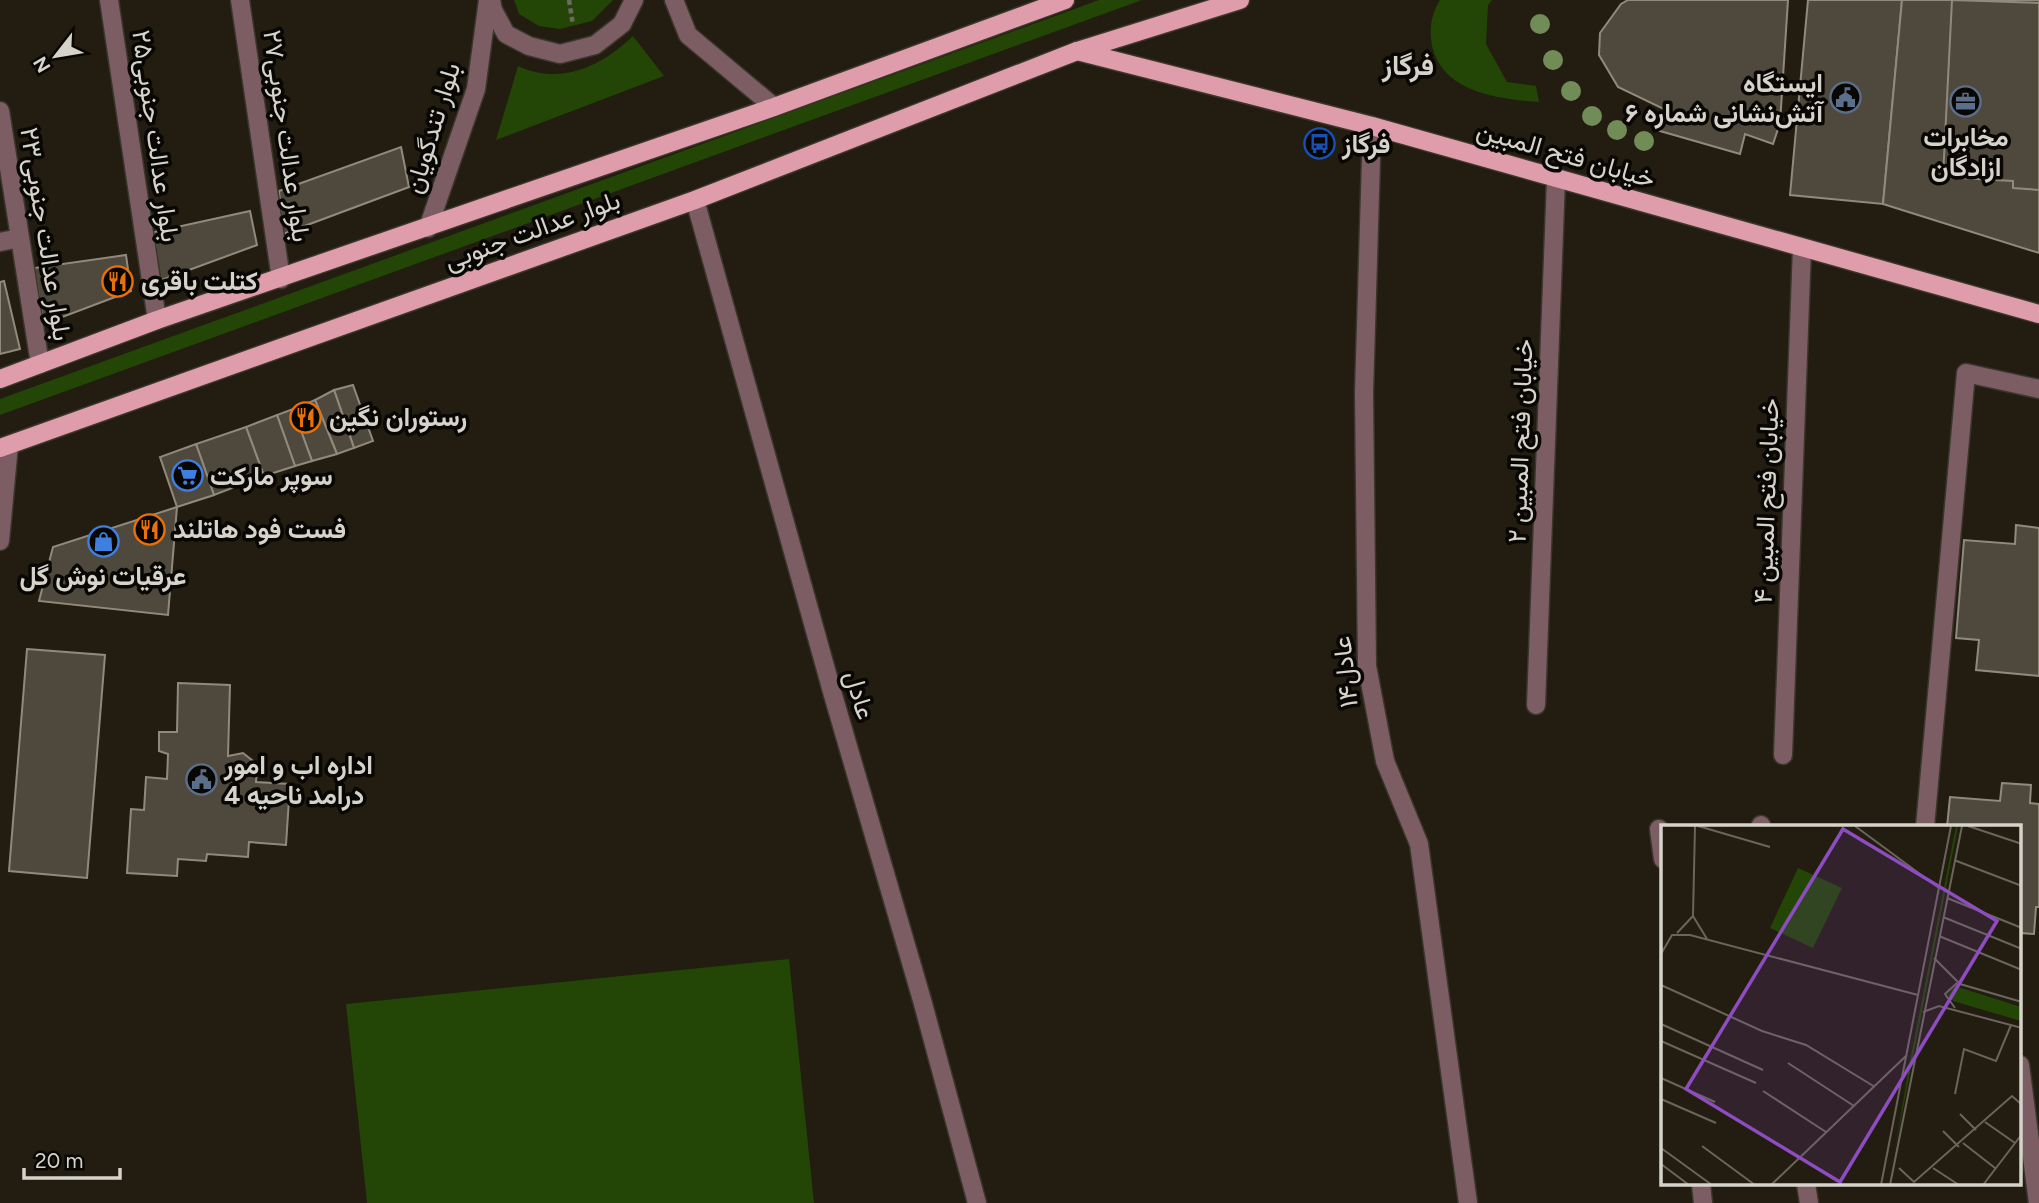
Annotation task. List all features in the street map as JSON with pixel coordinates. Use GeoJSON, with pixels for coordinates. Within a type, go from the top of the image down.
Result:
{"type":"FeatureCollection","features":[{"type":"Feature","properties":{"kind":"main road"},"geometry":{"type":"LineString","coordinates":[[0,379],[157,320],[774,107],[1065,0]]}},
{"type":"Feature","properties":{"kind":"main road","name":"بلوار عدالت جنوبی"},"geometry":{"type":"LineString","coordinates":[[5,446],[695,200],[1077,51],[1240,0]]}},
{"type":"Feature","properties":{"kind":"main road","name":"خیابان فتح المبین"},"geometry":{"type":"LineString","coordinates":[[1077,51],[1372,125],[2039,314]]}},
{"type":"Feature","properties":{"kind":"street","name":"بلوار عدالت جنوبی۲۵"},"geometry":{"type":"LineString","coordinates":[[109,0],[157,320]]}},
{"type":"Feature","properties":{"kind":"street","name":"بلوار عدالت جنوبی۲۷"},"geometry":{"type":"LineString","coordinates":[[240,0],[281,279]]}},
{"type":"Feature","properties":{"kind":"street"},"geometry":{"type":"LineString","coordinates":[[490,0],[506,34],[529,46],[560,54],[595,45],[622,24],[634,0]]}},
{"type":"Feature","properties":{"kind":"street","name":"بلوار تندگویان"},"geometry":{"type":"LineString","coordinates":[[428,228],[476,89],[490,0]]}},
{"type":"Feature","properties":{"kind":"street"},"geometry":{"type":"LineString","coordinates":[[674,0],[688,35],[774,107]]}},
{"type":"Feature","properties":{"kind":"street","name":"بلوار عدالت جنوبی۲۳"},"geometry":{"type":"LineString","coordinates":[[0,111],[40,364]]}},
{"type":"Feature","properties":{"kind":"street","name":"عادل۱۴"},"geometry":{"type":"LineString","coordinates":[[1372,125],[1364,393],[1367,666],[1385,761],[1419,844],[1468,1203]]}},
{"type":"Feature","properties":{"kind":"street","name":"خیابان فتح المبین ۲"},"geometry":{"type":"LineString","coordinates":[[1536,705],[1556,179]]}},
{"type":"Feature","properties":{"kind":"street","name":"عادل"},"geometry":{"type":"LineString","coordinates":[[695,200],[977,1203]]}},
{"type":"Feature","properties":{"kind":"street"},"geometry":{"type":"LineString","coordinates":[[0,242],[20,238]]}},
{"type":"Feature","properties":{"kind":"street","name":"خیابان فتح المبین ۴"},"geometry":{"type":"LineString","coordinates":[[1783,755],[1802,248]]}},
{"type":"Feature","properties":{"kind":"street"},"geometry":{"type":"LineString","coordinates":[[1925,825],[1966,373],[2039,389]]}},
{"type":"Feature","properties":{"kind":"street"},"geometry":{"type":"LineString","coordinates":[[0,541],[5,446]]}},
{"type":"Feature","properties":{"kind":"street"},"geometry":{"type":"LineString","coordinates":[[1659,829],[1661,844]]}},
{"type":"Feature","properties":{"kind":"street"},"geometry":{"type":"LineString","coordinates":[[2022,1080],[2038,1203]]}},
{"type":"Feature","properties":{"kind":"green space"},"geometry":{"type":"Polygon","coordinates":[[[514,0],[613,0],[592,21],[560,29],[539,26],[519,14],[514,0]]]}},
{"type":"Feature","properties":{"kind":"green space"},"geometry":{"type":"Polygon","coordinates":[[[1099,0],[1142,0],[0,415],[0,399],[1099,0]]]}},
{"type":"Feature","properties":{"kind":"green space"},"geometry":{"type":"Polygon","coordinates":[[[1440,0],[1492,0],[1488,5],[1486,44],[1507,82],[1536,86],[1539,102],[1490,95],[1460,84],[1448,74],[1438,62],[1431,40],[1433,16],[1440,0]]]}},
{"type":"Feature","properties":{"kind":"green space"},"geometry":{"type":"Polygon","coordinates":[[[633,36],[664,76],[496,140],[518,66],[549,74],[580,70],[608,56],[633,36]]]}},
{"type":"Feature","properties":{"kind":"green space"},"geometry":{"type":"Polygon","coordinates":[[[789,959],[814,1203],[367,1203],[346,1004],[789,959]]]}},
{"type":"Feature","properties":{"kind":"building"},"geometry":{"type":"Polygon","coordinates":[[[1628,0],[1788,0],[1780,123],[1773,144],[1745,134],[1740,154],[1660,131],[1666,110],[1618,87],[1599,55],[1600,33],[1621,4],[1628,0]]]}},
{"type":"Feature","properties":{"kind":"building","name":"ایستگاه آتش‌نشانی شماره ۶"},"geometry":{"type":"Polygon","coordinates":[[[1808,0],[1902,0],[1883,204],[1790,195],[1808,0]]]}},
{"type":"Feature","properties":{"kind":"building","name":"مخابرات ازادگان"},"geometry":{"type":"Polygon","coordinates":[[[1902,0],[2039,0],[2039,253],[1883,204],[1902,0]]]}},
{"type":"Feature","properties":{"kind":"building"},"geometry":{"type":"Polygon","coordinates":[[[1952,0],[2039,3],[2039,190],[2013,188],[2013,181],[1943,177],[1952,0]]]}},
{"type":"Feature","properties":{"kind":"building"},"geometry":{"type":"Polygon","coordinates":[[[401,147],[409,187],[283,234],[279,191],[401,147]]]}},
{"type":"Feature","properties":{"kind":"building"},"geometry":{"type":"Polygon","coordinates":[[[250,211],[257,245],[159,281],[154,232],[250,211]]]}},
{"type":"Feature","properties":{"kind":"building"},"geometry":{"type":"Polygon","coordinates":[[[126,255],[131,291],[44,324],[34,268],[126,255]]]}},
{"type":"Feature","properties":{"kind":"building"},"geometry":{"type":"Polygon","coordinates":[[[4,281],[20,349],[0,354],[0,282],[4,281]]]}},
{"type":"Feature","properties":{"kind":"building"},"geometry":{"type":"Polygon","coordinates":[[[353,385],[373,441],[354,448],[334,390],[353,385]]]}},
{"type":"Feature","properties":{"kind":"building"},"geometry":{"type":"Polygon","coordinates":[[[334,390],[354,448],[337,454],[315,400],[334,390]]]}},
{"type":"Feature","properties":{"kind":"building"},"geometry":{"type":"Polygon","coordinates":[[[315,400],[337,454],[312,461],[293,409],[315,400]]]}},
{"type":"Feature","properties":{"kind":"building"},"geometry":{"type":"Polygon","coordinates":[[[293,409],[312,461],[295,466],[277,415],[293,409]]]}},
{"type":"Feature","properties":{"kind":"building"},"geometry":{"type":"Polygon","coordinates":[[[277,415],[295,466],[264,476],[246,427],[277,415]]]}},
{"type":"Feature","properties":{"kind":"building"},"geometry":{"type":"Polygon","coordinates":[[[246,427],[264,476],[214,495],[196,444],[246,427]]]}},
{"type":"Feature","properties":{"kind":"building","name":"سوپر مارکت"},"geometry":{"type":"Polygon","coordinates":[[[196,444],[214,495],[177,507],[160,457],[196,444]]]}},
{"type":"Feature","properties":{"kind":"building"},"geometry":{"type":"Polygon","coordinates":[[[177,507],[168,615],[39,601],[53,547],[177,507]]]}},
{"type":"Feature","properties":{"kind":"building"},"geometry":{"type":"Polygon","coordinates":[[[2016,525],[2039,528],[2039,676],[1976,670],[1979,640],[1956,638],[1964,540],[2015,544],[2016,525]]]}},
{"type":"Feature","properties":{"kind":"building"},"geometry":{"type":"Polygon","coordinates":[[[27,649],[105,655],[87,878],[9,871],[27,649]]]}},
{"type":"Feature","properties":{"kind":"building","name":"اداره اب و امور درامد ناحیه 4"},"geometry":{"type":"Polygon","coordinates":[[[178,683],[230,685],[228,756],[243,753],[253,761],[257,770],[256,782],[290,784],[286,845],[249,842],[248,857],[207,854],[206,861],[178,859],[177,876],[127,873],[131,809],[144,810],[146,777],[167,779],[168,754],[159,751],[159,732],[177,732],[178,683]]]}},
{"type":"Feature","properties":{"kind":"building"},"geometry":{"type":"Polygon","coordinates":[[[2002,783],[2031,785],[2030,803],[2039,804],[2039,907],[2036,907],[2034,934],[2022,933],[2022,825],[1947,825],[1950,797],[2000,801],[2002,783]]]}},
{"type":"Feature","properties":{"kind":"place","name":"ایستگاه آتش‌نشانی شماره ۶"},"geometry":{"type":"Point","coordinates":[1846,98]}},
{"type":"Feature","properties":{"kind":"place","name":"مخابرات ازادگان"},"geometry":{"type":"Point","coordinates":[1966,102]}},
{"type":"Feature","properties":{"kind":"place","name":"فرگاز"},"geometry":{"type":"Point","coordinates":[1319,144]}},
{"type":"Feature","properties":{"kind":"place","name":"کتلت باقری"},"geometry":{"type":"Point","coordinates":[118,281]}},
{"type":"Feature","properties":{"kind":"place","name":"رستوران نگین"},"geometry":{"type":"Point","coordinates":[306,417]}},
{"type":"Feature","properties":{"kind":"place","name":"سوپر مارکت"},"geometry":{"type":"Point","coordinates":[187,476]}},
{"type":"Feature","properties":{"kind":"place","name":"فست فود هاتلند"},"geometry":{"type":"Point","coordinates":[150,529]}},
{"type":"Feature","properties":{"kind":"place","name":"عرقیات نوش گل"},"geometry":{"type":"Point","coordinates":[103,541]}},
{"type":"Feature","properties":{"kind":"place","name":"اداره اب و امور درامد ناحیه 4"},"geometry":{"type":"Point","coordinates":[201,780]}},
{"type":"Feature","properties":{"kind":"district","name":"فرگاز"},"geometry":{"type":"Point","coordinates":[1408,65]}}]}
